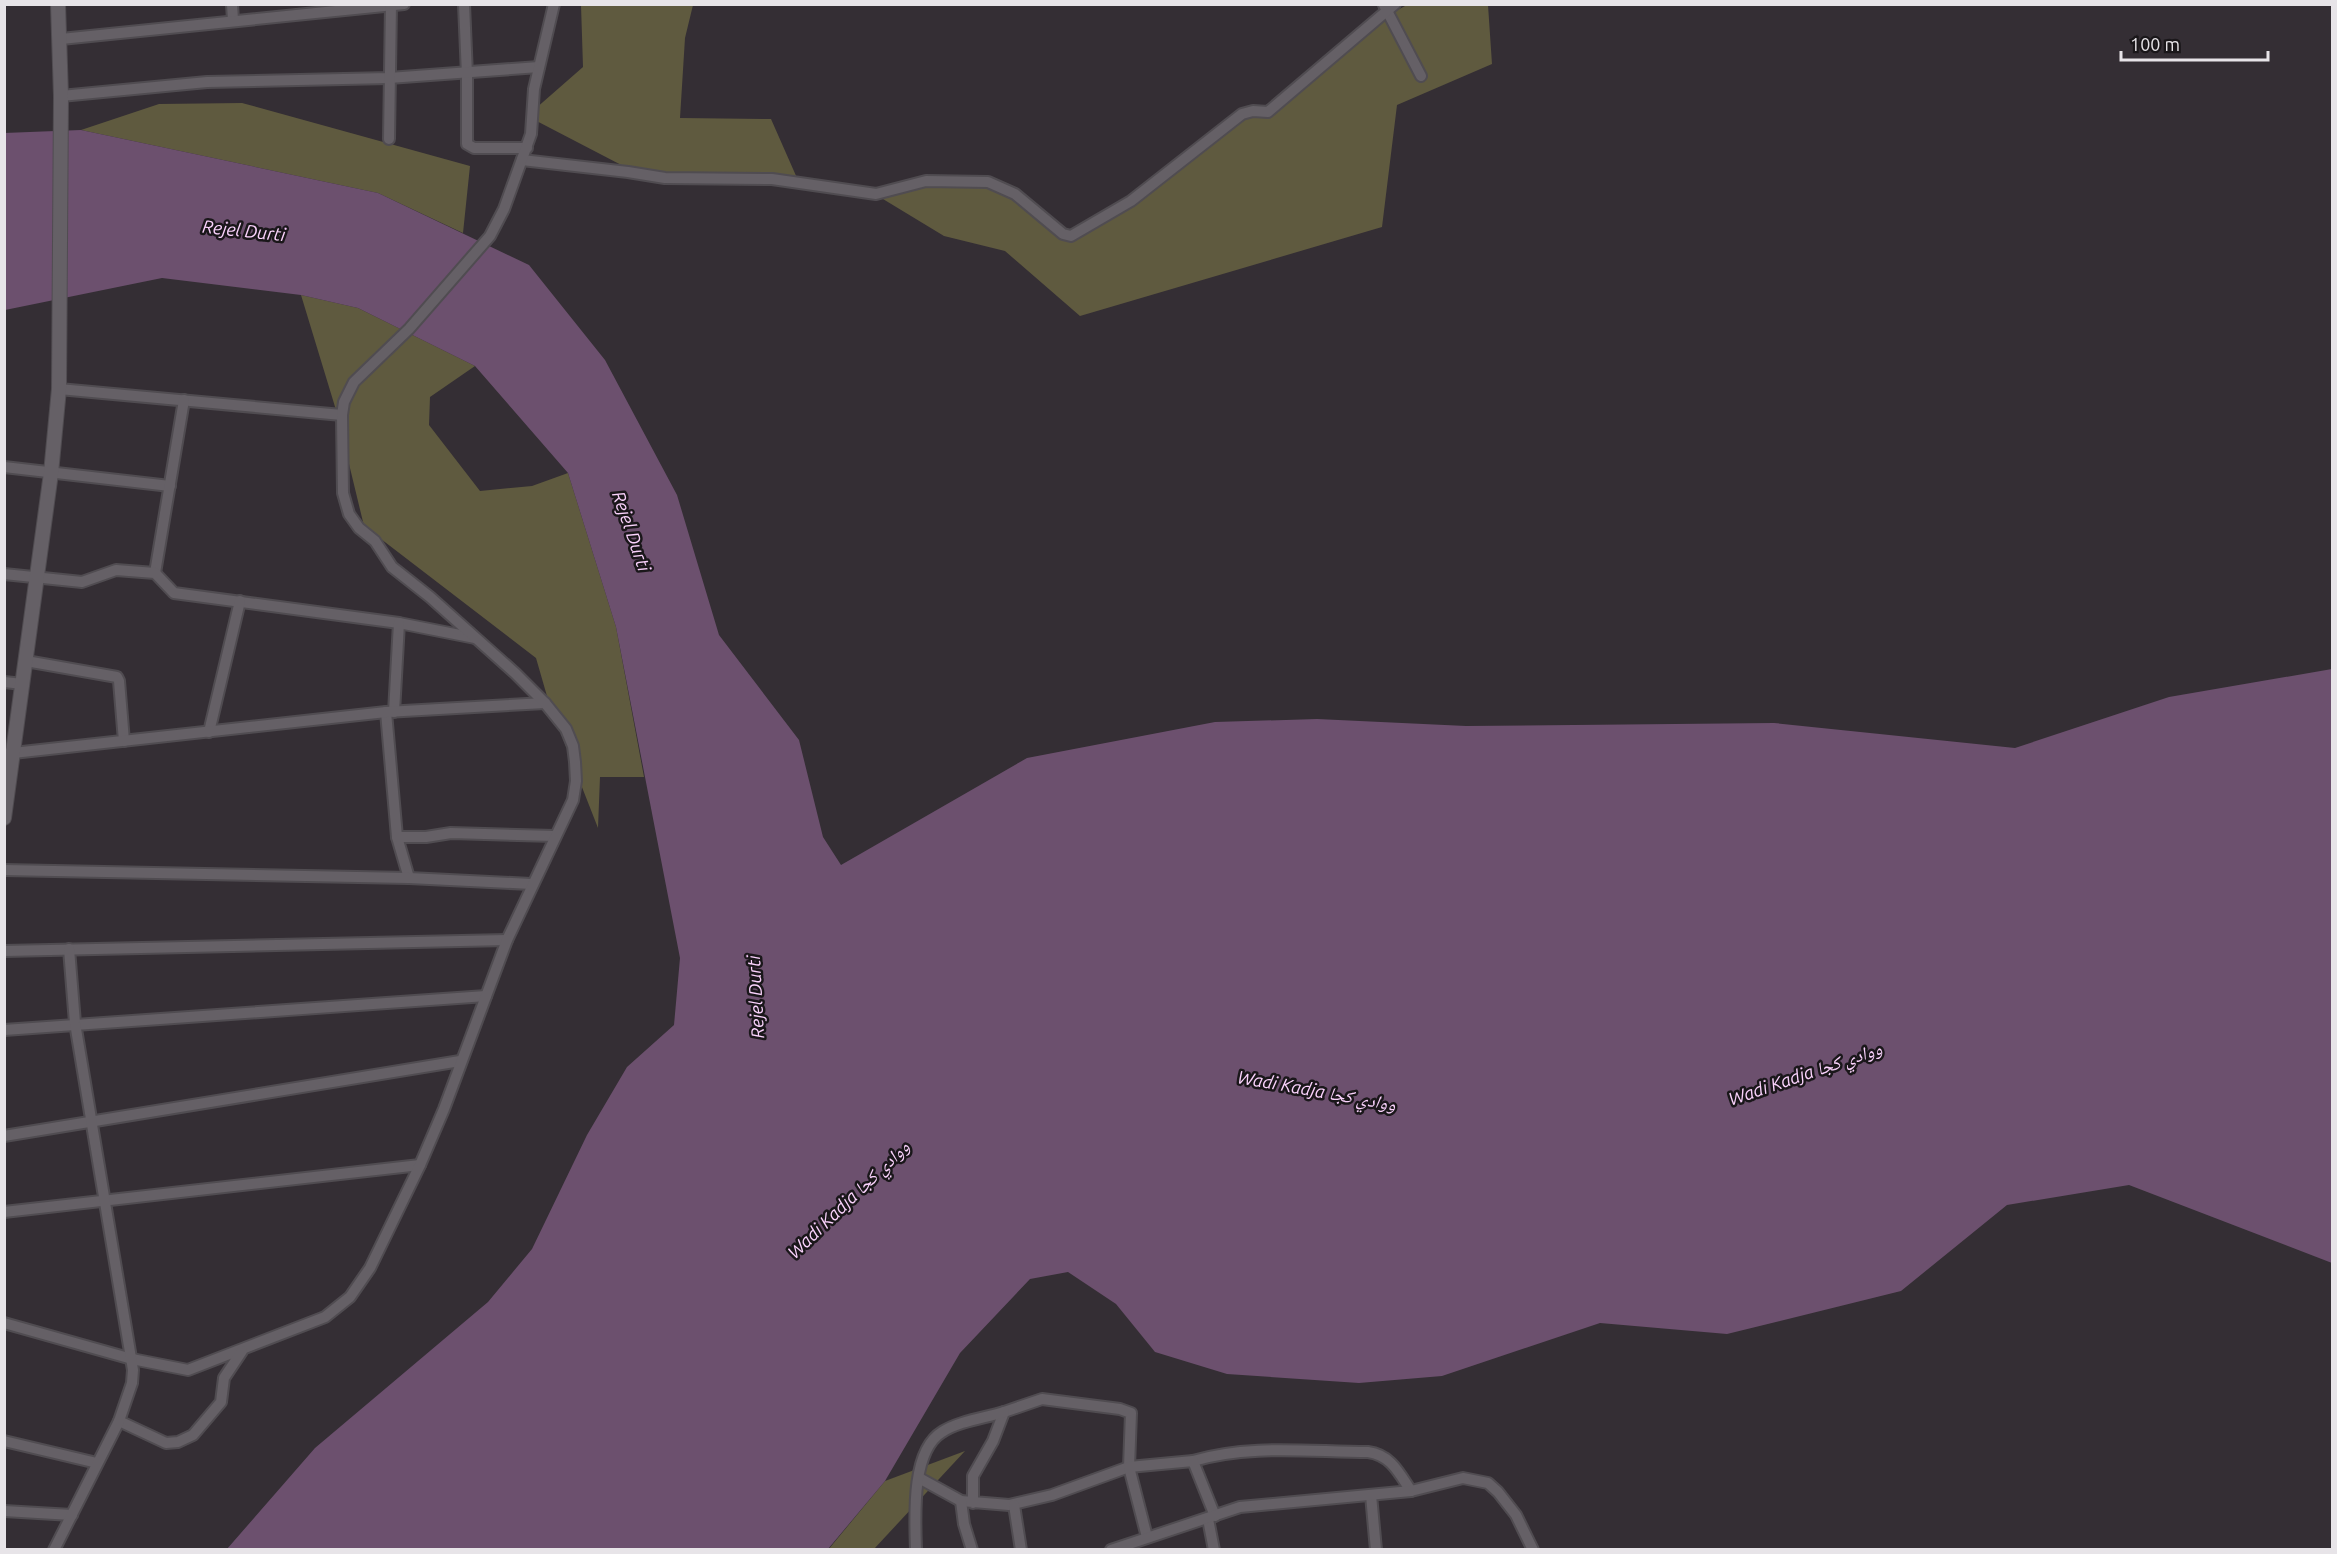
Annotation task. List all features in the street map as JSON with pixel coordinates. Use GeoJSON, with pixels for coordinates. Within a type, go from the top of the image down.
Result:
{"type":"FeatureCollection","features":[{"type":"Feature","properties":{"kind":"street"},"geometry":{"type":"LineString","coordinates":[[4,818],[9,754],[23,684],[51,473],[59,389],[61,39],[58,4]]}},
{"type":"Feature","properties":{"kind":"street"},"geometry":{"type":"LineString","coordinates":[[232,4],[233,21]]}},
{"type":"Feature","properties":{"kind":"street"},"geometry":{"type":"LineString","coordinates":[[61,39],[404,4]]}},
{"type":"Feature","properties":{"kind":"street"},"geometry":{"type":"LineString","coordinates":[[464,4],[467,75],[466,144],[470,147],[527,148]]}},
{"type":"Feature","properties":{"kind":"street"},"geometry":{"type":"LineString","coordinates":[[4,1323],[132,1359],[188,1370],[325,1317],[350,1297],[370,1268],[420,1165],[444,1109],[460,1060],[507,940],[531,884],[566,819],[573,800],[576,781],[573,746],[567,729],[545,703],[475,638],[430,597],[392,567],[375,541],[359,528],[349,514],[343,494],[342,415],[344,402],[354,382],[409,329],[490,236],[531,134],[534,89],[554,4]]}},
{"type":"Feature","properties":{"kind":"street"},"geometry":{"type":"LineString","coordinates":[[389,139],[390,5]]}},
{"type":"Feature","properties":{"kind":"street"},"geometry":{"type":"LineString","coordinates":[[522,160],[665,178],[772,179],[876,194],[926,181],[988,182],[1015,194],[1063,234],[1071,236],[1131,201],[1242,114],[1253,111],[1268,112],[1389,6],[1421,76]]}},
{"type":"Feature","properties":{"kind":"street"},"geometry":{"type":"LineString","coordinates":[[61,96],[207,82],[467,75],[539,67]]}},
{"type":"Feature","properties":{"kind":"street"},"geometry":{"type":"LineString","coordinates":[[59,389],[342,415]]}},
{"type":"Feature","properties":{"kind":"street"},"geometry":{"type":"LineString","coordinates":[[155,573],[184,400]]}},
{"type":"Feature","properties":{"kind":"street"},"geometry":{"type":"LineString","coordinates":[[4,467],[170,486]]}},
{"type":"Feature","properties":{"kind":"street"},"geometry":{"type":"LineString","coordinates":[[4,574],[82,582],[116,570],[155,573],[174,593],[399,623],[475,638]]}},
{"type":"Feature","properties":{"kind":"street"},"geometry":{"type":"LineString","coordinates":[[210,732],[240,601]]}},
{"type":"Feature","properties":{"kind":"street"},"geometry":{"type":"LineString","coordinates":[[399,623],[390,712],[397,837],[409,878]]}},
{"type":"Feature","properties":{"kind":"street"},"geometry":{"type":"LineString","coordinates":[[26,661],[117,676],[124,741]]}},
{"type":"Feature","properties":{"kind":"street"},"geometry":{"type":"LineString","coordinates":[[4,682],[23,684]]}},
{"type":"Feature","properties":{"kind":"street"},"geometry":{"type":"LineString","coordinates":[[9,754],[390,712],[545,703]]}},
{"type":"Feature","properties":{"kind":"street"},"geometry":{"type":"LineString","coordinates":[[397,837],[426,837],[451,833],[555,836]]}},
{"type":"Feature","properties":{"kind":"street"},"geometry":{"type":"LineString","coordinates":[[4,870],[409,878],[531,884]]}},
{"type":"Feature","properties":{"kind":"street"},"geometry":{"type":"LineString","coordinates":[[4,951],[507,940]]}},
{"type":"Feature","properties":{"kind":"street"},"geometry":{"type":"LineString","coordinates":[[54,1550],[119,1421],[132,1383],[132,1359],[75,1023],[69,949]]}},
{"type":"Feature","properties":{"kind":"street"},"geometry":{"type":"LineString","coordinates":[[4,1030],[75,1023],[486,996]]}},
{"type":"Feature","properties":{"kind":"street"},"geometry":{"type":"LineString","coordinates":[[4,1136],[460,1060]]}},
{"type":"Feature","properties":{"kind":"street"},"geometry":{"type":"LineString","coordinates":[[4,1212],[420,1165]]}},
{"type":"Feature","properties":{"kind":"street"},"geometry":{"type":"LineString","coordinates":[[119,1421],[166,1443],[178,1442],[193,1435],[221,1402],[224,1378],[242,1351]]}},
{"type":"Feature","properties":{"kind":"street"},"geometry":{"type":"LineString","coordinates":[[916,1550],[922,1458],[935,1436],[945,1430],[1042,1399],[1126,1410],[1131,1413],[1129,1467],[1147,1537]]}},
{"type":"Feature","properties":{"kind":"street"},"geometry":{"type":"LineString","coordinates":[[972,1550],[964,1524],[973,1476],[993,1441],[1004,1412]]}},
{"type":"Feature","properties":{"kind":"street"},"geometry":{"type":"LineString","coordinates":[[4,1442],[97,1463]]}},
{"type":"Feature","properties":{"kind":"street"},"geometry":{"type":"LineString","coordinates":[[919,1478],[967,1502],[1014,1504],[1080,1486],[1129,1467],[1272,1450],[1368,1452],[1377,1453],[1393,1464],[1411,1491]]}},
{"type":"Feature","properties":{"kind":"street"},"geometry":{"type":"LineString","coordinates":[[1193,1461],[1211,1517],[1214,1550]]}},
{"type":"Feature","properties":{"kind":"street"},"geometry":{"type":"LineString","coordinates":[[1111,1550],[1211,1517],[1266,1503],[1411,1491],[1464,1478],[1488,1483],[1512,1509],[1529,1549]]}},
{"type":"Feature","properties":{"kind":"street"},"geometry":{"type":"LineString","coordinates":[[1371,1495],[1376,1550]]}},
{"type":"Feature","properties":{"kind":"street"},"geometry":{"type":"LineString","coordinates":[[1014,1504],[1021,1550]]}},
{"type":"Feature","properties":{"kind":"street"},"geometry":{"type":"LineString","coordinates":[[4,1511],[72,1515]]}},
{"type":"Feature","properties":{"kind":"shaded area"},"geometry":{"type":"Polygon","coordinates":[[[581,5],[693,5],[685,38],[680,118],[771,119],[797,178],[673,175],[627,168],[527,116],[583,67],[581,5]]]}},
{"type":"Feature","properties":{"kind":"shaded area"},"geometry":{"type":"Polygon","coordinates":[[[1407,5],[1488,5],[1492,64],[1397,105],[1382,227],[1080,316],[1005,251],[944,236],[878,196],[926,184],[988,184],[1015,196],[1071,237],[1243,116],[1268,113],[1386,16],[1407,5]]]}},
{"type":"Feature","properties":{"kind":"shaded area"},"geometry":{"type":"Polygon","coordinates":[[[242,103],[470,166],[463,233],[378,193],[81,130],[159,104],[242,103]]]}},
{"type":"Feature","properties":{"kind":"shaded area"},"geometry":{"type":"Polygon","coordinates":[[[301,295],[358,308],[475,366],[430,397],[429,425],[480,491],[532,486],[568,473],[616,627],[644,777],[600,777],[598,828],[549,703],[536,658],[364,526],[336,410],[301,295]]]}},
{"type":"Feature","properties":{"kind":"shaded area"},"geometry":{"type":"Polygon","coordinates":[[[965,1451],[874,1549],[828,1550],[885,1481],[965,1451]]]}},
{"type":"Feature","properties":{"kind":"water"},"geometry":{"type":"Polygon","coordinates":[[[81,130],[378,193],[529,265],[605,360],[677,495],[719,635],[799,740],[823,837],[841,865],[1027,758],[1215,722],[1317,719],[1466,726],[1774,723],[2015,748],[2169,697],[2332,669],[2332,1263],[2129,1185],[2007,1205],[1901,1291],[1727,1334],[1600,1323],[1442,1376],[1359,1383],[1227,1374],[1155,1352],[1116,1304],[1068,1272],[1030,1279],[960,1353],[885,1481],[828,1549],[227,1549],[315,1448],[488,1302],[532,1249],[587,1135],[627,1067],[674,1025],[680,958],[616,627],[568,473],[475,366],[358,308],[301,295],[162,278],[5,310],[4,133],[81,130]]]}},
{"type":"Feature","properties":{"kind":"water label","name":"Rejel Durti"},"geometry":{"type":"Point","coordinates":[244,230]}},
{"type":"Feature","properties":{"kind":"water label","name":"Rejel Durti"},"geometry":{"type":"Point","coordinates":[632,531]}},
{"type":"Feature","properties":{"kind":"water label","name":"Rejel Durti"},"geometry":{"type":"Point","coordinates":[755,997]}},
{"type":"Feature","properties":{"kind":"water label","name":"Wadi Kadja ووادي كجا"},"geometry":{"type":"Point","coordinates":[1805,1073]}},
{"type":"Feature","properties":{"kind":"water label","name":"Wadi Kadja ووادي كجا"},"geometry":{"type":"Point","coordinates":[1317,1090]}},
{"type":"Feature","properties":{"kind":"water label","name":"Wadi Kadja ووادي كجا"},"geometry":{"type":"Point","coordinates":[848,1199]}}]}
